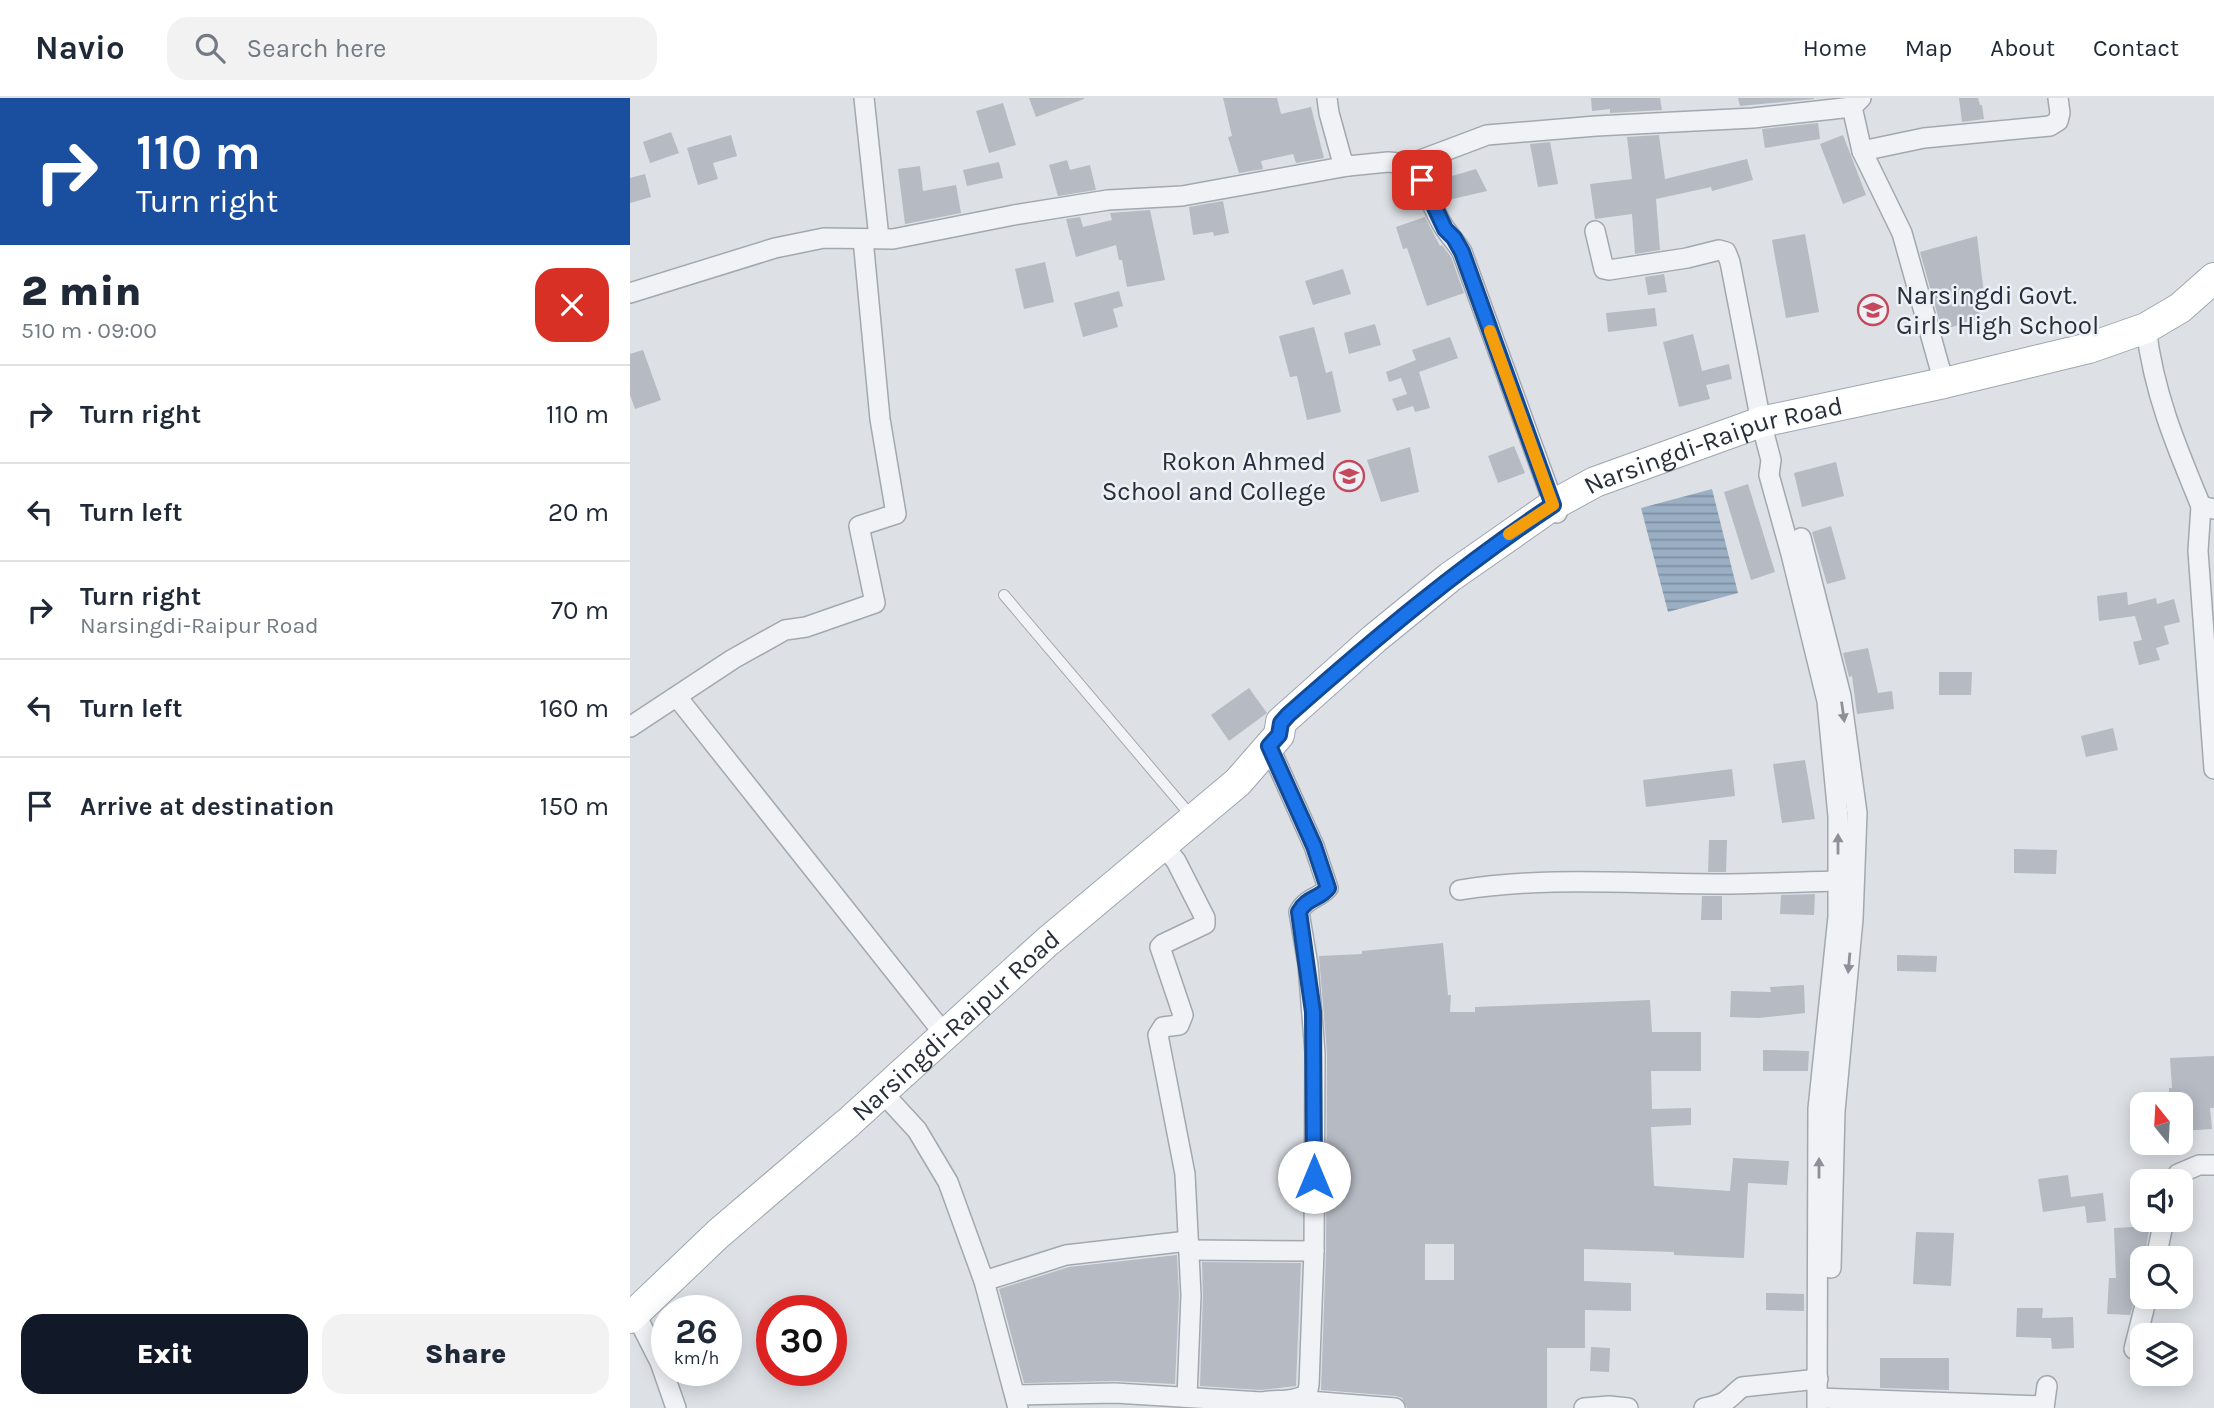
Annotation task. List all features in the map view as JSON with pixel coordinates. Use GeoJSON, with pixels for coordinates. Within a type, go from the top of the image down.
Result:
{"type":"FeatureCollection","features":[{"type":"Feature","properties":{"kind":"main road","name":"Narsingdi-Raipur Road"},"geometry":{"type":"LineString","coordinates":[[1766,440],[1944,383],[2147,335],[2214,278]]}},
{"type":"Feature","properties":{"kind":"main road","name":"Narsingdi-Raipur Road"},"geometry":{"type":"LineString","coordinates":[[632,1316],[718,1234],[882,1092],[1047,942],[1238,782],[1274,741],[1281,723],[1288,715],[1374,639],[1450,577],[1556,511],[1595,482],[2092,361],[2188,319],[2214,297]]}},
{"type":"Feature","properties":{"kind":"street"},"geometry":{"type":"LineString","coordinates":[[630,727],[733,659],[785,630],[806,627],[875,604],[859,526],[896,514],[880,419],[864,98]]}},
{"type":"Feature","properties":{"kind":"street"},"geometry":{"type":"LineString","coordinates":[[1327,98],[1342,160],[1348,166]]}},
{"type":"Feature","properties":{"kind":"street"},"geometry":{"type":"LineString","coordinates":[[1862,151],[1924,138],[2050,126],[2058,121],[2058,98]]}},
{"type":"Feature","properties":{"kind":"street"},"geometry":{"type":"LineString","coordinates":[[630,293],[775,248],[824,238],[893,239],[1108,200],[1182,196],[1348,166],[1388,162],[1410,164],[1488,135],[1754,118],[1856,103],[1862,151],[1902,233],[1944,383]]}},
{"type":"Feature","properties":{"kind":"street"},"geometry":{"type":"LineString","coordinates":[[1410,164],[1422,180],[1445,229],[1462,252],[1556,511]]}},
{"type":"Feature","properties":{"kind":"street"},"geometry":{"type":"LineString","coordinates":[[1595,231],[1604,269],[1687,258],[1719,250],[1726,252],[1731,262],[1766,440],[1769,475],[1826,701],[1838,816],[1838,917],[1818,1109],[1821,1398]]}},
{"type":"Feature","properties":{"kind":"street"},"geometry":{"type":"LineString","coordinates":[[2147,335],[2162,408],[2207,507],[2199,551],[2214,769]]}},
{"type":"Feature","properties":{"kind":"street"},"geometry":{"type":"LineString","coordinates":[[1766,440],[1780,470],[1804,548],[1841,696],[1857,813],[1853,919],[1835,1111],[1829,1356],[1821,1398]]}},
{"type":"Feature","properties":{"kind":"street"},"geometry":{"type":"LineString","coordinates":[[677,697],[945,1035]]}},
{"type":"Feature","properties":{"kind":"street"},"geometry":{"type":"LineString","coordinates":[[1274,741],[1328,888],[1309,900],[1299,912],[1313,1012],[1314,1251],[1309,1385],[1307,1394],[1296,1400]]}},
{"type":"Feature","properties":{"kind":"street"},"geometry":{"type":"LineString","coordinates":[[1162,844],[1176,861],[1205,918],[1205,924],[1199,928],[1160,947],[1183,1014],[1179,1025],[1163,1027],[1158,1035],[1185,1174],[1191,1295],[1187,1397]]}},
{"type":"Feature","properties":{"kind":"street"},"geometry":{"type":"LineString","coordinates":[[1460,890],[1488,885],[1601,881],[1716,884],[1838,881]]}},
{"type":"Feature","properties":{"kind":"street"},"geometry":{"type":"LineString","coordinates":[[882,1092],[917,1130],[948,1182],[984,1281],[1017,1401],[1115,1393],[1187,1397],[1254,1405],[1296,1400],[1395,1408]]}},
{"type":"Feature","properties":{"kind":"street"},"geometry":{"type":"LineString","coordinates":[[2190,1169],[2199,1165],[2214,1165]]}},
{"type":"Feature","properties":{"kind":"street"},"geometry":{"type":"LineString","coordinates":[[984,1281],[1066,1255],[1188,1246],[1314,1251]]}},
{"type":"Feature","properties":{"kind":"street"},"geometry":{"type":"LineString","coordinates":[[632,1316],[660,1362],[676,1408]]}},
{"type":"Feature","properties":{"kind":"street"},"geometry":{"type":"LineString","coordinates":[[1704,1408],[1723,1404],[1732,1399],[1742,1387],[1821,1398],[2044,1407],[2047,1385]]}},
{"type":"Feature","properties":{"kind":"street"},"geometry":{"type":"LineString","coordinates":[[1584,1408],[1628,1408]]}},
{"type":"Feature","properties":{"kind":"lane"},"geometry":{"type":"LineString","coordinates":[[1004,595],[1193,818]]}},
{"type":"Feature","properties":{"kind":"water"},"geometry":{"type":"Polygon","coordinates":[[[1712,489],[1738,593],[1668,612],[1641,508],[1712,489]]]}},
{"type":"Feature","properties":{"kind":"building"},"geometry":{"type":"Polygon","coordinates":[[[1029,98],[1084,98],[1084,99],[1036,117],[1029,98]]]}},
{"type":"Feature","properties":{"kind":"building"},"geometry":{"type":"Polygon","coordinates":[[[1223,98],[1277,98],[1281,114],[1311,107],[1324,158],[1296,163],[1293,154],[1261,161],[1263,169],[1239,173],[1228,137],[1232,136],[1223,98]]]}},
{"type":"Feature","properties":{"kind":"building"},"geometry":{"type":"Polygon","coordinates":[[[1591,98],[1660,98],[1662,110],[1610,113],[1610,109],[1592,111],[1591,98]]]}},
{"type":"Feature","properties":{"kind":"building"},"geometry":{"type":"Polygon","coordinates":[[[1738,98],[1814,98],[1814,99],[1740,106],[1738,98]]]}},
{"type":"Feature","properties":{"kind":"building"},"geometry":{"type":"Polygon","coordinates":[[[1959,98],[1978,98],[1984,119],[1962,122],[1959,98]]]}},
{"type":"Feature","properties":{"kind":"building"},"geometry":{"type":"Polygon","coordinates":[[[1003,103],[1016,145],[989,153],[976,111],[1003,103]]]}},
{"type":"Feature","properties":{"kind":"building"},"geometry":{"type":"Polygon","coordinates":[[[1818,123],[1820,139],[1765,148],[1762,129],[1818,123]]]}},
{"type":"Feature","properties":{"kind":"building"},"geometry":{"type":"Polygon","coordinates":[[[671,132],[679,153],[650,163],[643,142],[671,132]]]}},
{"type":"Feature","properties":{"kind":"building"},"geometry":{"type":"Polygon","coordinates":[[[731,135],[737,156],[713,163],[718,179],[698,185],[687,148],[731,135]]]}},
{"type":"Feature","properties":{"kind":"building"},"geometry":{"type":"Polygon","coordinates":[[[1659,135],[1665,179],[1747,159],[1753,180],[1712,191],[1711,187],[1656,199],[1660,250],[1635,254],[1632,214],[1595,219],[1590,184],[1632,179],[1627,137],[1659,135]]]}},
{"type":"Feature","properties":{"kind":"building"},"geometry":{"type":"Polygon","coordinates":[[[1843,135],[1866,195],[1843,204],[1820,144],[1843,135]]]}},
{"type":"Feature","properties":{"kind":"building"},"geometry":{"type":"Polygon","coordinates":[[[1550,142],[1558,184],[1538,187],[1530,144],[1550,142]]]}},
{"type":"Feature","properties":{"kind":"building"},"geometry":{"type":"Polygon","coordinates":[[[1067,160],[1070,170],[1090,165],[1096,190],[1058,196],[1049,165],[1067,160]]]}},
{"type":"Feature","properties":{"kind":"building"},"geometry":{"type":"Polygon","coordinates":[[[999,162],[1003,178],[967,186],[963,170],[999,162]]]}},
{"type":"Feature","properties":{"kind":"building"},"geometry":{"type":"Polygon","coordinates":[[[920,166],[923,191],[956,185],[961,213],[905,224],[898,169],[920,166]]]}},
{"type":"Feature","properties":{"kind":"building"},"geometry":{"type":"Polygon","coordinates":[[[1476,169],[1487,191],[1444,201],[1435,181],[1476,169]]]}},
{"type":"Feature","properties":{"kind":"building"},"geometry":{"type":"Polygon","coordinates":[[[645,174],[651,197],[630,203],[630,178],[645,174]]]}},
{"type":"Feature","properties":{"kind":"building"},"geometry":{"type":"Polygon","coordinates":[[[1223,201],[1229,233],[1214,236],[1213,232],[1193,235],[1189,207],[1223,201]]]}},
{"type":"Feature","properties":{"kind":"building"},"geometry":{"type":"Polygon","coordinates":[[[1150,210],[1165,280],[1127,287],[1116,245],[1076,257],[1066,219],[1080,217],[1083,227],[1112,220],[1110,213],[1150,210]]]}},
{"type":"Feature","properties":{"kind":"building"},"geometry":{"type":"Polygon","coordinates":[[[1425,217],[1440,246],[1442,245],[1451,257],[1464,293],[1427,306],[1407,248],[1403,249],[1396,227],[1425,217]]]}},
{"type":"Feature","properties":{"kind":"building"},"geometry":{"type":"Polygon","coordinates":[[[1805,234],[1819,312],[1786,318],[1772,240],[1805,234]]]}},
{"type":"Feature","properties":{"kind":"building"},"geometry":{"type":"Polygon","coordinates":[[[1977,236],[1985,302],[1977,305],[1981,318],[1942,330],[1920,252],[1977,236]]]}},
{"type":"Feature","properties":{"kind":"building"},"geometry":{"type":"Polygon","coordinates":[[[1045,262],[1054,302],[1024,309],[1015,269],[1045,262]]]}},
{"type":"Feature","properties":{"kind":"building"},"geometry":{"type":"Polygon","coordinates":[[[1343,269],[1351,294],[1313,305],[1305,281],[1343,269]]]}},
{"type":"Feature","properties":{"kind":"building"},"geometry":{"type":"Polygon","coordinates":[[[1664,274],[1667,292],[1648,295],[1645,277],[1664,274]]]}},
{"type":"Feature","properties":{"kind":"building"},"geometry":{"type":"Polygon","coordinates":[[[1119,291],[1123,306],[1113,309],[1118,327],[1083,337],[1074,303],[1119,291]]]}},
{"type":"Feature","properties":{"kind":"building"},"geometry":{"type":"Polygon","coordinates":[[[1655,308],[1657,326],[1608,332],[1606,313],[1655,308]]]}},
{"type":"Feature","properties":{"kind":"building"},"geometry":{"type":"Polygon","coordinates":[[[1375,324],[1381,345],[1349,354],[1344,333],[1375,324]]]}},
{"type":"Feature","properties":{"kind":"building"},"geometry":{"type":"Polygon","coordinates":[[[1314,327],[1326,373],[1332,371],[1341,412],[1307,420],[1297,376],[1290,377],[1279,336],[1314,327]]]}},
{"type":"Feature","properties":{"kind":"building"},"geometry":{"type":"Polygon","coordinates":[[[1693,334],[1702,371],[1729,364],[1732,379],[1706,385],[1710,399],[1679,407],[1663,342],[1693,334]]]}},
{"type":"Feature","properties":{"kind":"building"},"geometry":{"type":"Polygon","coordinates":[[[1450,337],[1458,358],[1419,372],[1430,408],[1415,412],[1413,406],[1397,411],[1392,399],[1407,394],[1401,378],[1389,382],[1386,372],[1416,360],[1412,350],[1450,337]]]}},
{"type":"Feature","properties":{"kind":"building"},"geometry":{"type":"Polygon","coordinates":[[[643,350],[661,400],[635,409],[630,395],[630,354],[643,350]]]}},
{"type":"Feature","properties":{"kind":"building"},"geometry":{"type":"Polygon","coordinates":[[[1514,446],[1525,473],[1498,483],[1488,456],[1514,446]]]}},
{"type":"Feature","properties":{"kind":"building"},"geometry":{"type":"Polygon","coordinates":[[[1410,447],[1419,492],[1381,502],[1367,460],[1410,447]]]}},
{"type":"Feature","properties":{"kind":"building"},"geometry":{"type":"Polygon","coordinates":[[[1836,462],[1844,496],[1802,507],[1794,473],[1836,462]]]}},
{"type":"Feature","properties":{"kind":"building"},"geometry":{"type":"Polygon","coordinates":[[[1748,484],[1775,572],[1751,580],[1724,492],[1748,484]]]}},
{"type":"Feature","properties":{"kind":"building"},"geometry":{"type":"Polygon","coordinates":[[[1831,526],[1846,579],[1827,584],[1812,532],[1831,526]]]}},
{"type":"Feature","properties":{"kind":"building"},"geometry":{"type":"Polygon","coordinates":[[[2127,592],[2128,605],[2156,598],[2157,604],[2174,599],[2180,622],[2164,626],[2169,644],[2156,648],[2160,660],[2139,665],[2133,642],[2142,640],[2135,616],[2099,621],[2097,596],[2127,592]]]}},
{"type":"Feature","properties":{"kind":"building"},"geometry":{"type":"Polygon","coordinates":[[[1868,648],[1878,693],[1892,691],[1894,709],[1857,714],[1852,676],[1849,677],[1843,653],[1868,648]]]}},
{"type":"Feature","properties":{"kind":"building"},"geometry":{"type":"Polygon","coordinates":[[[1939,672],[1972,672],[1971,695],[1939,695],[1939,672]]]}},
{"type":"Feature","properties":{"kind":"building"},"geometry":{"type":"Polygon","coordinates":[[[1249,688],[1267,713],[1229,741],[1211,715],[1249,688]]]}},
{"type":"Feature","properties":{"kind":"building"},"geometry":{"type":"Polygon","coordinates":[[[2113,728],[2118,750],[2086,757],[2081,736],[2113,728]]]}},
{"type":"Feature","properties":{"kind":"building"},"geometry":{"type":"Polygon","coordinates":[[[1805,760],[1815,819],[1782,823],[1773,764],[1805,760]]]}},
{"type":"Feature","properties":{"kind":"building"},"geometry":{"type":"Polygon","coordinates":[[[1732,769],[1735,796],[1646,807],[1643,780],[1732,769]]]}},
{"type":"Feature","properties":{"kind":"building"},"geometry":{"type":"Polygon","coordinates":[[[1709,840],[1727,840],[1726,872],[1708,872],[1709,840]]]}},
{"type":"Feature","properties":{"kind":"building"},"geometry":{"type":"Polygon","coordinates":[[[2014,849],[2057,850],[2056,874],[2014,873],[2014,849]]]}},
{"type":"Feature","properties":{"kind":"building"},"geometry":{"type":"Polygon","coordinates":[[[1815,894],[1814,915],[1780,914],[1781,895],[1815,894]]]}},
{"type":"Feature","properties":{"kind":"building"},"geometry":{"type":"Polygon","coordinates":[[[1702,896],[1722,896],[1722,920],[1701,920],[1702,896]]]}},
{"type":"Feature","properties":{"kind":"building"},"geometry":{"type":"Polygon","coordinates":[[[1443,943],[1448,995],[1451,995],[1450,1012],[1475,1012],[1475,1007],[1650,1000],[1652,1032],[1701,1032],[1701,1071],[1651,1071],[1652,1109],[1691,1108],[1691,1125],[1651,1127],[1654,1186],[1730,1191],[1733,1158],[1789,1161],[1787,1185],[1748,1183],[1744,1258],[1584,1249],[1584,1281],[1631,1283],[1631,1311],[1585,1310],[1585,1348],[1547,1348],[1547,1408],[1407,1408],[1402,1398],[1396,1396],[1321,1390],[1326,1251],[1327,1053],[1319,956],[1362,954],[1362,951],[1443,943]],[[1425,1244],[1425,1280],[1454,1280],[1454,1244],[1425,1244]]]}},
{"type":"Feature","properties":{"kind":"building"},"geometry":{"type":"Polygon","coordinates":[[[1897,955],[1937,956],[1936,972],[1897,971],[1897,955]]]}},
{"type":"Feature","properties":{"kind":"building"},"geometry":{"type":"Polygon","coordinates":[[[1804,985],[1805,1013],[1759,1018],[1730,1017],[1731,991],[1771,992],[1770,987],[1804,985]]]}},
{"type":"Feature","properties":{"kind":"building"},"geometry":{"type":"Polygon","coordinates":[[[1763,1050],[1809,1051],[1808,1071],[1763,1071],[1763,1050]]]}},
{"type":"Feature","properties":{"kind":"building"},"geometry":{"type":"Polygon","coordinates":[[[2214,1056],[2214,1108],[2210,1108],[2212,1129],[2193,1130],[2193,1092],[2169,1092],[2169,1088],[2172,1088],[2170,1058],[2214,1056]]]}},
{"type":"Feature","properties":{"kind":"building"},"geometry":{"type":"Polygon","coordinates":[[[2068,1175],[2071,1197],[2103,1193],[2106,1221],[2087,1223],[2085,1206],[2043,1212],[2038,1179],[2068,1175]]]}},
{"type":"Feature","properties":{"kind":"building"},"geometry":{"type":"Polygon","coordinates":[[[2130,1227],[2130,1232],[2149,1232],[2146,1246],[2130,1246],[2130,1315],[2107,1314],[2109,1278],[2116,1278],[2114,1228],[2130,1227]]]}},
{"type":"Feature","properties":{"kind":"building"},"geometry":{"type":"Polygon","coordinates":[[[1916,1232],[1954,1233],[1951,1286],[1913,1284],[1916,1232]]]}},
{"type":"Feature","properties":{"kind":"building"},"geometry":{"type":"Polygon","coordinates":[[[1177,1255],[1179,1295],[1175,1384],[1115,1381],[1024,1383],[999,1289],[1069,1267],[1177,1255]]]}},
{"type":"Feature","properties":{"kind":"building"},"geometry":{"type":"Polygon","coordinates":[[[1202,1262],[1301,1263],[1296,1386],[1261,1390],[1200,1386],[1202,1262]]]}},
{"type":"Feature","properties":{"kind":"building"},"geometry":{"type":"Polygon","coordinates":[[[1766,1293],[1804,1294],[1804,1311],[1766,1310],[1766,1293]]]}},
{"type":"Feature","properties":{"kind":"building"},"geometry":{"type":"Polygon","coordinates":[[[2017,1308],[2043,1308],[2042,1318],[2073,1317],[2074,1348],[2052,1349],[2051,1338],[2016,1337],[2017,1308]]]}},
{"type":"Feature","properties":{"kind":"building"},"geometry":{"type":"Polygon","coordinates":[[[1591,1347],[1610,1348],[1609,1372],[1590,1371],[1591,1347]]]}},
{"type":"Feature","properties":{"kind":"building"},"geometry":{"type":"Polygon","coordinates":[[[1880,1358],[1949,1358],[1949,1390],[1880,1388],[1880,1358]]]}},
{"type":"Feature","properties":{"kind":"slow traffic"},"geometry":{"type":"LineString","coordinates":[[1490,331],[1553,505],[1509,534]]}},
{"type":"Feature","properties":{"kind":"place","name":"Narsingdi Govt. Girls High School"},"geometry":{"type":"Point","coordinates":[1873,310]}},
{"type":"Feature","properties":{"kind":"place","name":"Rokon Ahmed School and College"},"geometry":{"type":"Point","coordinates":[1349,476]}},
{"type":"Feature","properties":{"kind":"route"},"geometry":{"type":"LineString","coordinates":[[1314,1177],[1313,1012],[1299,912],[1309,900],[1328,888],[1314,846],[1269,746],[1279,735],[1281,723],[1288,715],[1374,639],[1450,577],[1553,505],[1462,252],[1445,229],[1422,180]]}}]}
